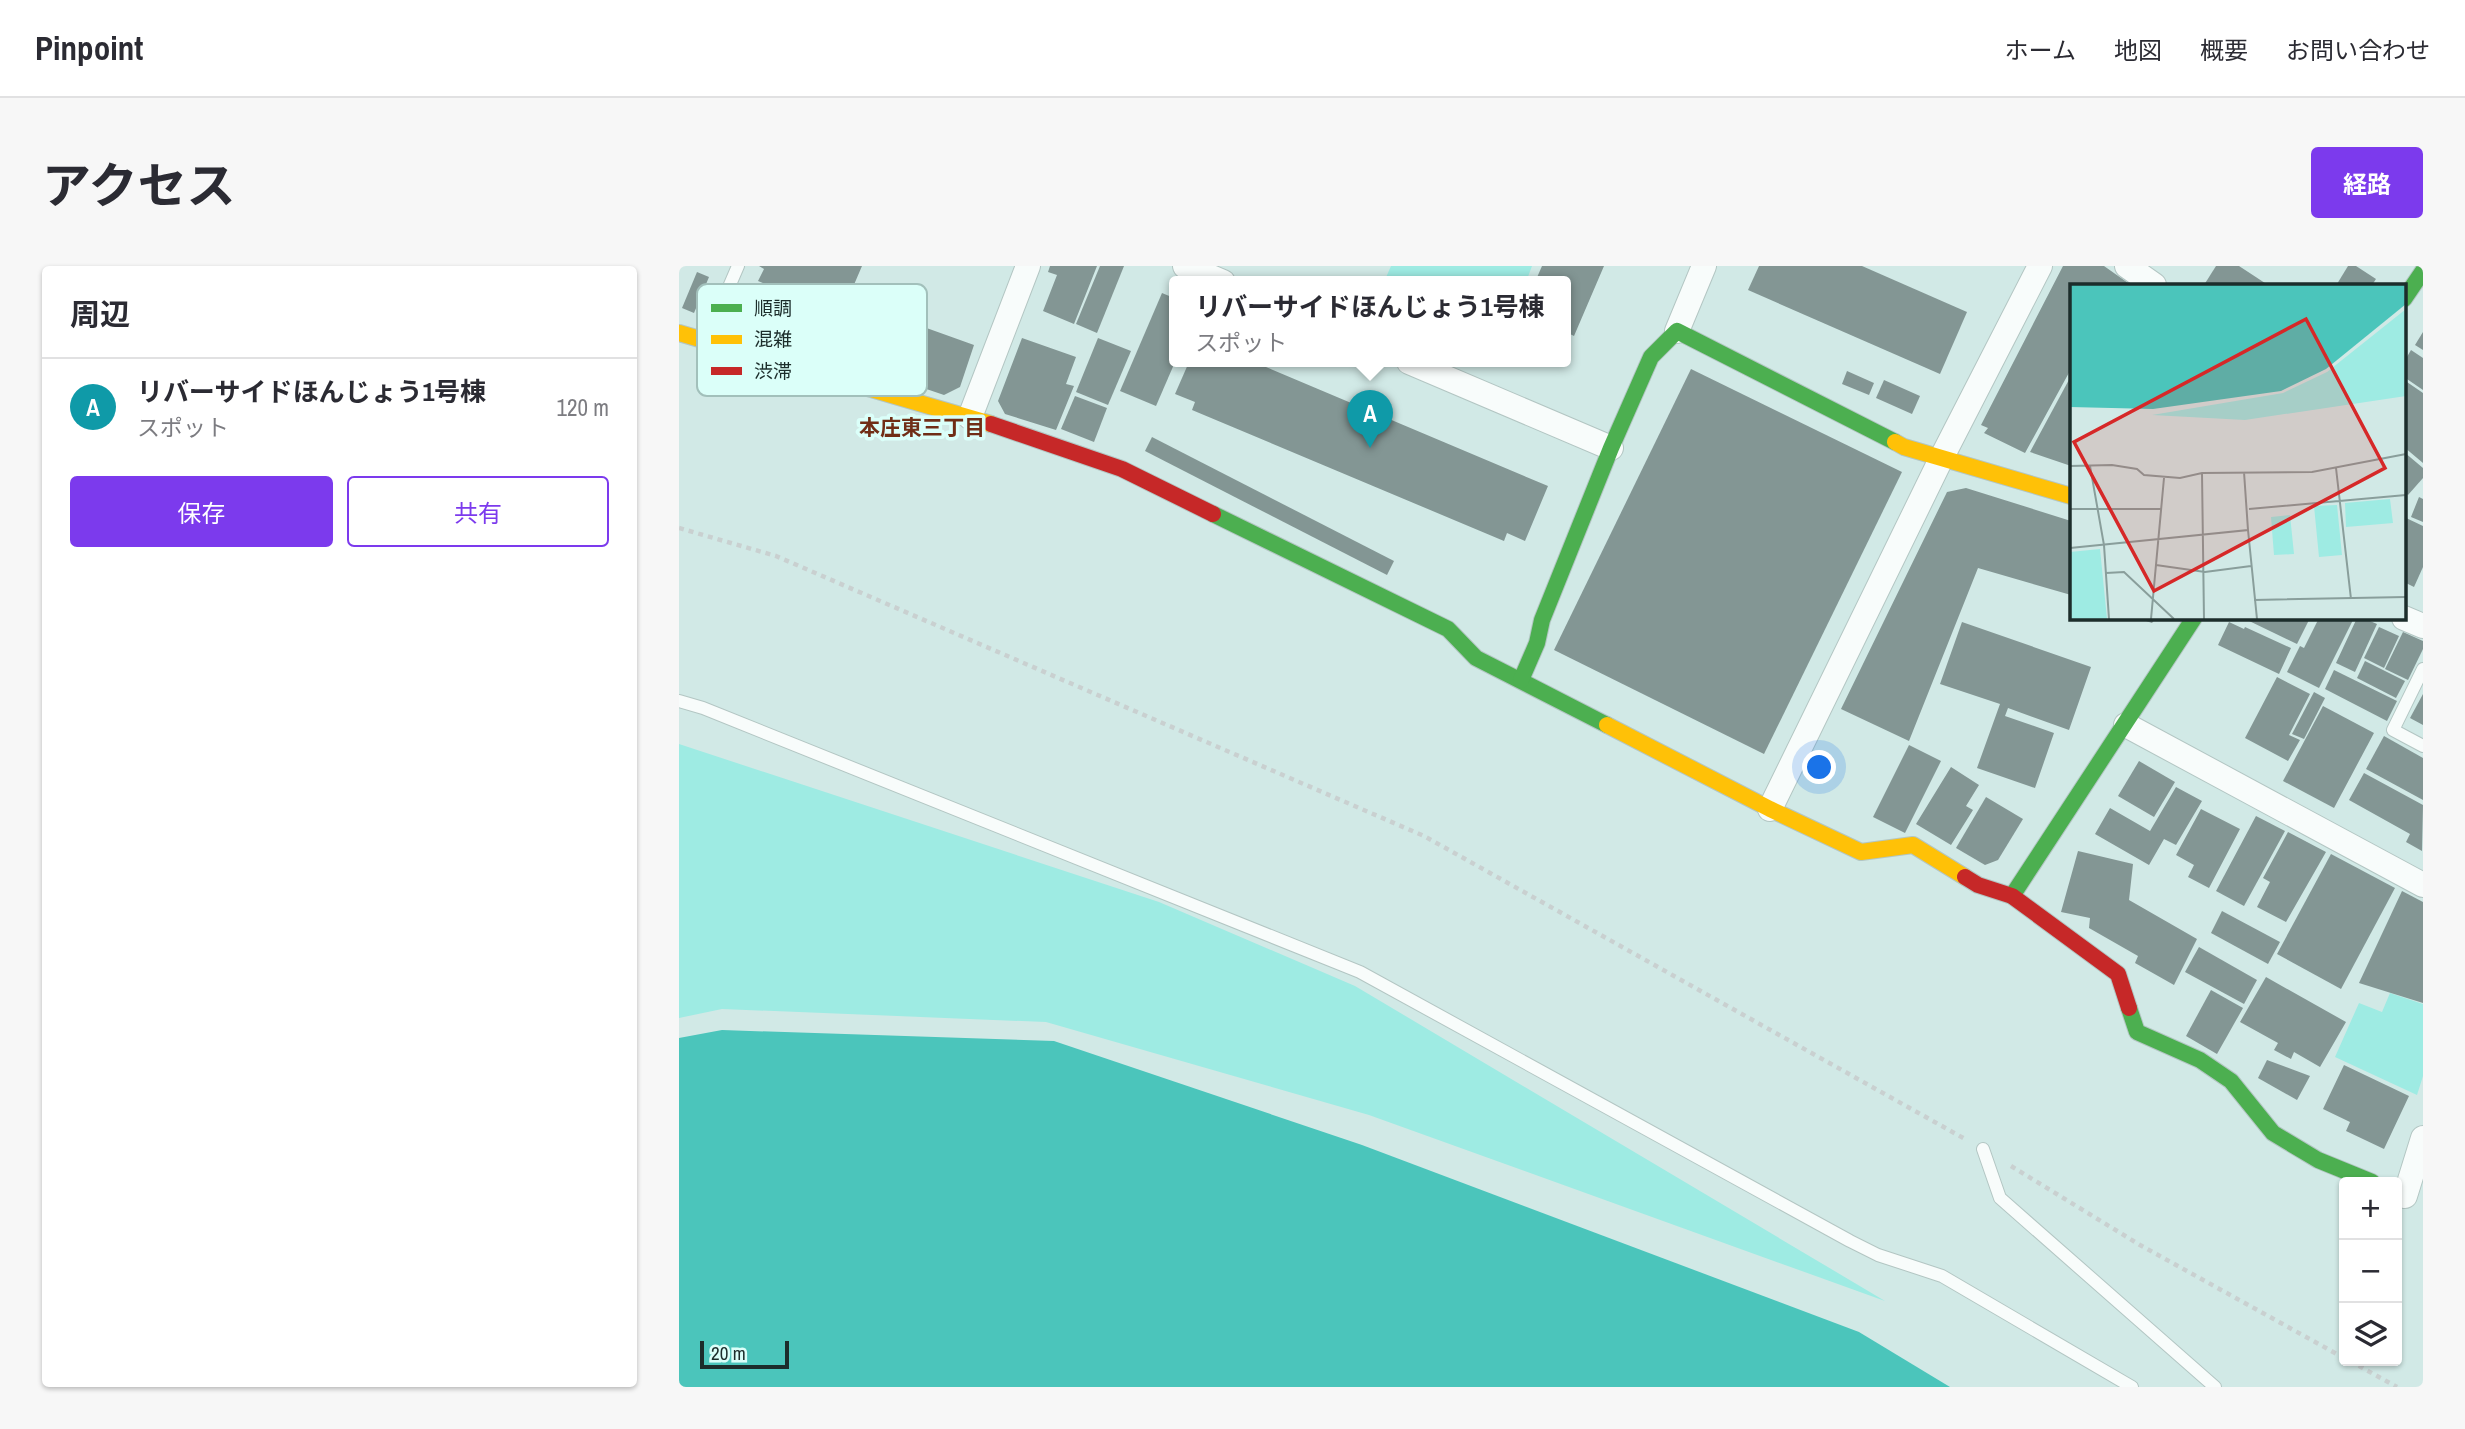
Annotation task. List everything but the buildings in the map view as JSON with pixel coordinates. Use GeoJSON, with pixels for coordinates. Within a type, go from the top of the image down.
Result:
{"type":"FeatureCollection","features":[{"type":"Feature","properties":{"kind":"street"},"geometry":{"type":"LineString","coordinates":[[970,417],[1028,266]]}},
{"type":"Feature","properties":{"kind":"street"},"geometry":{"type":"LineString","coordinates":[[1185,266],[1209,276]]}},
{"type":"Feature","properties":{"kind":"street"},"geometry":{"type":"LineString","coordinates":[[1521,680],[1537,643],[1542,620],[1611,448],[1651,357],[1677,331],[1704,266]]}},
{"type":"Feature","properties":{"kind":"street"},"geometry":{"type":"LineString","coordinates":[[1770,809],[1942,457],[2040,266]]}},
{"type":"Feature","properties":{"kind":"street"},"geometry":{"type":"LineString","coordinates":[[2127,266],[2153,284]]}},
{"type":"Feature","properties":{"kind":"street"},"geometry":{"type":"LineString","coordinates":[[2406,296],[2423,271]]}},
{"type":"Feature","properties":{"kind":"street"},"geometry":{"type":"LineString","coordinates":[[1677,331],[1904,447],[2070,496]]}},
{"type":"Feature","properties":{"kind":"street"},"geometry":{"type":"LineString","coordinates":[[679,333],[697,339]]}},
{"type":"Feature","properties":{"kind":"street"},"geometry":{"type":"LineString","coordinates":[[1421,367],[1611,448]]}},
{"type":"Feature","properties":{"kind":"street"},"geometry":{"type":"LineString","coordinates":[[896,396],[970,417],[1122,469],[1448,629],[1476,658],[1770,809],[1861,852],[1913,845],[1977,885],[2012,896],[2118,974],[2137,1032],[2200,1060],[2231,1081],[2273,1133],[2318,1160],[2360,1177]]}},
{"type":"Feature","properties":{"kind":"street"},"geometry":{"type":"LineString","coordinates":[[2406,619],[2423,626]]}},
{"type":"Feature","properties":{"kind":"street"},"geometry":{"type":"LineString","coordinates":[[2012,896],[2193,620]]}},
{"type":"Feature","properties":{"kind":"street"},"geometry":{"type":"LineString","coordinates":[[2126,724],[2423,885]]}},
{"type":"Feature","properties":{"kind":"street"},"geometry":{"type":"LineString","coordinates":[[2408,1198],[2423,1138]]}},
{"type":"Feature","properties":{"kind":"lane"},"geometry":{"type":"LineString","coordinates":[[730,284],[738,266]]}},
{"type":"Feature","properties":{"kind":"lane"},"geometry":{"type":"LineString","coordinates":[[2423,669],[2393,730],[2423,746]]}},
{"type":"Feature","properties":{"kind":"lane"},"geometry":{"type":"LineString","coordinates":[[679,701],[703,708],[1360,972],[1850,1241],[1878,1255],[1942,1276],[2132,1387]]}},
{"type":"Feature","properties":{"kind":"lane"},"geometry":{"type":"LineString","coordinates":[[1983,1149],[2000,1198],[2215,1387]]}},
{"type":"Feature","properties":{"kind":"path"},"geometry":{"type":"LineString","coordinates":[[679,528],[776,556],[1425,836],[1983,1149],[2140,1245],[2339,1355]]}},
{"type":"Feature","properties":{"kind":"path"},"geometry":{"type":"LineString","coordinates":[[2359,1366],[2397,1387]]}},
{"type":"Feature","properties":{"kind":"shaded area"},"geometry":{"type":"Polygon","coordinates":[[[1391,266],[1532,266],[1528,276],[1387,276],[1391,266]]]}},
{"type":"Feature","properties":{"kind":"shaded area"},"geometry":{"type":"Polygon","coordinates":[[[679,744],[1159,902],[1355,986],[1885,1301],[1369,1115],[1046,1022],[722,1009],[679,1018],[679,744]]]}},
{"type":"Feature","properties":{"kind":"shaded area"},"geometry":{"type":"Polygon","coordinates":[[[2390,993],[2423,1004],[2423,1076],[2417,1095],[2335,1057],[2359,1003],[2382,1012],[2390,993]]]}},
{"type":"Feature","properties":{"kind":"shaded area"},"geometry":{"type":"Polygon","coordinates":[[[722,1030],[1054,1041],[1362,1145],[1859,1332],[1950,1387],[679,1387],[679,1038],[722,1030]]]}},
{"type":"Feature","properties":{"kind":"traffic: fast"},"geometry":{"type":"LineString","coordinates":[[2406,296],[2423,271]]}},
{"type":"Feature","properties":{"kind":"traffic: fast"},"geometry":{"type":"LineString","coordinates":[[1521,680],[1537,643],[1542,620],[1611,448],[1651,357],[1677,331],[1895,442]]}},
{"type":"Feature","properties":{"kind":"traffic: fast"},"geometry":{"type":"LineString","coordinates":[[1213,514],[1448,629],[1476,658],[1607,725]]}},
{"type":"Feature","properties":{"kind":"traffic: fast"},"geometry":{"type":"LineString","coordinates":[[2012,896],[2193,620]]}},
{"type":"Feature","properties":{"kind":"traffic: fast"},"geometry":{"type":"LineString","coordinates":[[2129,1008],[2137,1032],[2200,1060],[2231,1081],[2273,1133],[2318,1160],[2360,1177]]}},
{"type":"Feature","properties":{"kind":"traffic: slow"},"geometry":{"type":"LineString","coordinates":[[679,333],[697,338]]}},
{"type":"Feature","properties":{"kind":"traffic: slow"},"geometry":{"type":"LineString","coordinates":[[895,396],[991,424]]}},
{"type":"Feature","properties":{"kind":"traffic: slow"},"geometry":{"type":"LineString","coordinates":[[1895,442],[1904,447],[2070,496]]}},
{"type":"Feature","properties":{"kind":"traffic: slow"},"geometry":{"type":"LineString","coordinates":[[1607,725],[1770,809],[1861,852],[1913,845],[1965,877]]}},
{"type":"Feature","properties":{"kind":"traffic: jam"},"geometry":{"type":"LineString","coordinates":[[991,424],[1122,469],[1213,514]]}},
{"type":"Feature","properties":{"kind":"traffic: jam"},"geometry":{"type":"LineString","coordinates":[[1965,877],[1978,885],[2012,896],[2118,974],[2129,1008]]}},
{"type":"Feature","properties":{"kind":"place","name":"リバーサイドほんじょう1号棟"},"geometry":{"type":"Point","coordinates":[1370,448]}},
{"type":"Feature","properties":{"kind":"district","name":"本庄東三丁目"},"geometry":{"type":"Point","coordinates":[922,428]}}]}
